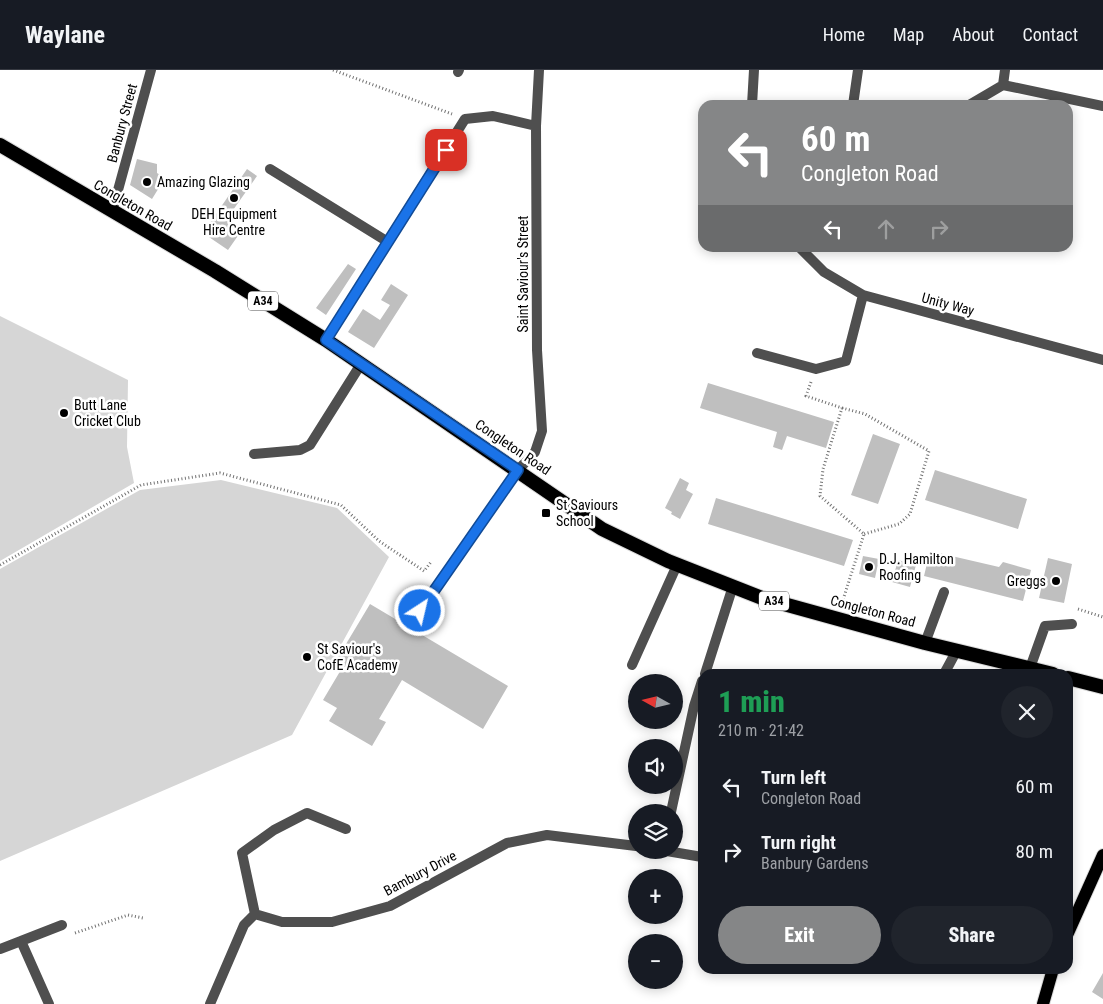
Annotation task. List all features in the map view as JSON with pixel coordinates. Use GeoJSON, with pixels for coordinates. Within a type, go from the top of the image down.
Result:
{"type":"FeatureCollection","features":[{"type":"Feature","properties":{"kind":"highway","name":"Congleton Road"},"geometry":{"type":"LineString","coordinates":[[0,145],[215,271],[326,340],[602,528],[677,565],[762,598],[926,643],[1034,669]]}},
{"type":"Feature","properties":{"kind":"highway"},"geometry":{"type":"LineString","coordinates":[[1073,679],[1103,687]]}},
{"type":"Feature","properties":{"kind":"main road"},"geometry":{"type":"LineString","coordinates":[[1073,922],[1103,855]]}},
{"type":"Feature","properties":{"kind":"main road"},"geometry":{"type":"LineString","coordinates":[[1043,1004],[1052,974]]}},
{"type":"Feature","properties":{"kind":"street","name":"Banbury Street"},"geometry":{"type":"LineString","coordinates":[[112,212],[151,70]]}},
{"type":"Feature","properties":{"kind":"street","name":"Saint Saviour's Street"},"geometry":{"type":"LineString","coordinates":[[420,611],[518,470],[535,452],[542,431],[537,350],[536,126],[539,70]]}},
{"type":"Feature","properties":{"kind":"street"},"geometry":{"type":"LineString","coordinates":[[752,100],[754,70]]}},
{"type":"Feature","properties":{"kind":"street"},"geometry":{"type":"LineString","coordinates":[[854,100],[858,70]]}},
{"type":"Feature","properties":{"kind":"street"},"geometry":{"type":"LineString","coordinates":[[1004,85],[1005,70]]}},
{"type":"Feature","properties":{"kind":"street"},"geometry":{"type":"LineString","coordinates":[[978,100],[1004,85],[1103,106]]}},
{"type":"Feature","properties":{"kind":"street"},"geometry":{"type":"LineString","coordinates":[[326,340],[465,119],[493,116],[536,126]]}},
{"type":"Feature","properties":{"kind":"street"},"geometry":{"type":"LineString","coordinates":[[270,169],[388,242]]}},
{"type":"Feature","properties":{"kind":"street","name":"Unity Way"},"geometry":{"type":"LineString","coordinates":[[804,252],[824,272],[863,296],[1103,360]]}},
{"type":"Feature","properties":{"kind":"street"},"geometry":{"type":"LineString","coordinates":[[756,354],[816,370],[846,361],[863,296]]}},
{"type":"Feature","properties":{"kind":"street"},"geometry":{"type":"LineString","coordinates":[[254,454],[300,450],[310,445],[361,364]]}},
{"type":"Feature","properties":{"kind":"street"},"geometry":{"type":"LineString","coordinates":[[632,665],[677,565]]}},
{"type":"Feature","properties":{"kind":"street"},"geometry":{"type":"LineString","coordinates":[[707,669],[733,586]]}},
{"type":"Feature","properties":{"kind":"street"},"geometry":{"type":"LineString","coordinates":[[926,643],[944,592]]}},
{"type":"Feature","properties":{"kind":"street"},"geometry":{"type":"LineString","coordinates":[[1030,668],[1045,626],[1072,624]]}},
{"type":"Feature","properties":{"kind":"street"},"geometry":{"type":"LineString","coordinates":[[947,669],[957,650]]}},
{"type":"Feature","properties":{"kind":"street"},"geometry":{"type":"LineString","coordinates":[[673,804],[698,694]]}},
{"type":"Feature","properties":{"kind":"street"},"geometry":{"type":"LineString","coordinates":[[210,1004],[244,925],[256,914],[242,853],[274,830],[307,813],[346,829]]}},
{"type":"Feature","properties":{"kind":"street","name":"Bambury Drive"},"geometry":{"type":"LineString","coordinates":[[256,914],[282,922],[332,922],[390,906],[507,843],[526,837],[547,834],[628,845]]}},
{"type":"Feature","properties":{"kind":"street"},"geometry":{"type":"LineString","coordinates":[[683,854],[698,856]]}},
{"type":"Feature","properties":{"kind":"street"},"geometry":{"type":"LineString","coordinates":[[0,949],[62,925]]}},
{"type":"Feature","properties":{"kind":"street"},"geometry":{"type":"LineString","coordinates":[[21,941],[49,1004]]}},
{"type":"Feature","properties":{"kind":"path"},"geometry":{"type":"LineString","coordinates":[[332,70],[465,119]]}},
{"type":"Feature","properties":{"kind":"path"},"geometry":{"type":"LineString","coordinates":[[816,370],[806,396],[865,414],[930,451],[910,514],[899,524],[864,534]]}},
{"type":"Feature","properties":{"kind":"path"},"geometry":{"type":"LineString","coordinates":[[842,408],[823,469],[820,496],[864,534]]}},
{"type":"Feature","properties":{"kind":"path"},"geometry":{"type":"LineString","coordinates":[[0,565],[142,485],[220,473],[341,505],[379,541],[424,571],[431,562]]}},
{"type":"Feature","properties":{"kind":"path"},"geometry":{"type":"LineString","coordinates":[[842,604],[864,534]]}},
{"type":"Feature","properties":{"kind":"path"},"geometry":{"type":"LineString","coordinates":[[1078,608],[1103,617]]}},
{"type":"Feature","properties":{"kind":"path"},"geometry":{"type":"LineString","coordinates":[[62,925],[76,933],[128,915],[143,918]]}},
{"type":"Feature","properties":{"kind":"shaded area","name":"Butt Lane Cricket Club"},"geometry":{"type":"Polygon","coordinates":[[[0,316],[128,380],[127,447],[134,483],[0,561],[0,316]]]}},
{"type":"Feature","properties":{"kind":"shaded area"},"geometry":{"type":"Polygon","coordinates":[[[221,480],[337,508],[389,557],[292,735],[0,861],[0,569],[140,490],[221,480]]]}},
{"type":"Feature","properties":{"kind":"building","name":"Amazing Glazing"},"geometry":{"type":"Polygon","coordinates":[[[137,159],[157,164],[157,173],[165,178],[152,199],[130,185],[137,159]]]}},
{"type":"Feature","properties":{"kind":"building","name":"DEH Equipment Hire Centre"},"geometry":{"type":"Polygon","coordinates":[[[247,169],[257,176],[226,220],[242,230],[228,250],[203,233],[247,169]]]}},
{"type":"Feature","properties":{"kind":"building"},"geometry":{"type":"Polygon","coordinates":[[[348,264],[356,269],[326,315],[316,308],[348,264]]]}},
{"type":"Feature","properties":{"kind":"building"},"geometry":{"type":"Polygon","coordinates":[[[391,284],[408,295],[374,348],[348,332],[363,309],[380,320],[390,305],[381,300],[391,284]]]}},
{"type":"Feature","properties":{"kind":"building"},"geometry":{"type":"Polygon","coordinates":[[[708,383],[834,422],[826,448],[787,436],[782,450],[773,447],[777,432],[700,408],[708,383]]]}},
{"type":"Feature","properties":{"kind":"building"},"geometry":{"type":"Polygon","coordinates":[[[873,434],[900,444],[878,504],[851,495],[873,434]]]}},
{"type":"Feature","properties":{"kind":"building"},"geometry":{"type":"Polygon","coordinates":[[[935,470],[1027,499],[1018,529],[925,500],[935,470]]]}},
{"type":"Feature","properties":{"kind":"building"},"geometry":{"type":"Polygon","coordinates":[[[680,478],[689,483],[686,490],[693,494],[680,519],[665,508],[680,478]]]}},
{"type":"Feature","properties":{"kind":"building"},"geometry":{"type":"Polygon","coordinates":[[[716,498],[853,540],[844,566],[708,524],[716,498]]]}},
{"type":"Feature","properties":{"kind":"building"},"geometry":{"type":"Polygon","coordinates":[[[930,551],[999,567],[1003,562],[1031,570],[1023,601],[924,576],[930,551]]]}},
{"type":"Feature","properties":{"kind":"building","name":"D.J. Hamilton Roofing"},"geometry":{"type":"Polygon","coordinates":[[[863,556],[879,559],[875,578],[859,574],[863,556]]]}},
{"type":"Feature","properties":{"kind":"building","name":"Greggs"},"geometry":{"type":"Polygon","coordinates":[[[1048,558],[1072,564],[1064,603],[1039,598],[1048,558]]]}},
{"type":"Feature","properties":{"kind":"building"},"geometry":{"type":"Polygon","coordinates":[[[898,560],[916,565],[910,587],[892,582],[898,560]]]}},
{"type":"Feature","properties":{"kind":"building"},"geometry":{"type":"Polygon","coordinates":[[[370,604],[508,686],[483,729],[402,680],[379,719],[386,722],[372,746],[329,721],[337,708],[323,700],[345,663],[337,659],[370,604]]]}},
{"type":"Feature","properties":{"kind":"building"},"geometry":{"type":"Polygon","coordinates":[[[1103,973],[1103,999],[1092,992],[1103,973]]]}},
{"type":"Feature","properties":{"kind":"place","name":"Amazing Glazing"},"geometry":{"type":"Point","coordinates":[147,182]}},
{"type":"Feature","properties":{"kind":"place","name":"DEH Equipment Hire Centre"},"geometry":{"type":"Point","coordinates":[234,198]}},
{"type":"Feature","properties":{"kind":"place","name":"Butt Lane Cricket Club"},"geometry":{"type":"Point","coordinates":[64,413]}},
{"type":"Feature","properties":{"kind":"place","name":"St Saviours School"},"geometry":{"type":"Point","coordinates":[546,513]}},
{"type":"Feature","properties":{"kind":"place","name":"D.J. Hamilton Roofing"},"geometry":{"type":"Point","coordinates":[869,567]}},
{"type":"Feature","properties":{"kind":"place","name":"Greggs"},"geometry":{"type":"Point","coordinates":[1056,581]}},
{"type":"Feature","properties":{"kind":"place","name":"St Saviour's CofE Academy"},"geometry":{"type":"Point","coordinates":[307,657]}},
{"type":"Feature","properties":{"kind":"route"},"geometry":{"type":"LineString","coordinates":[[420,611],[518,470],[326,340],[446,150]]}}]}
